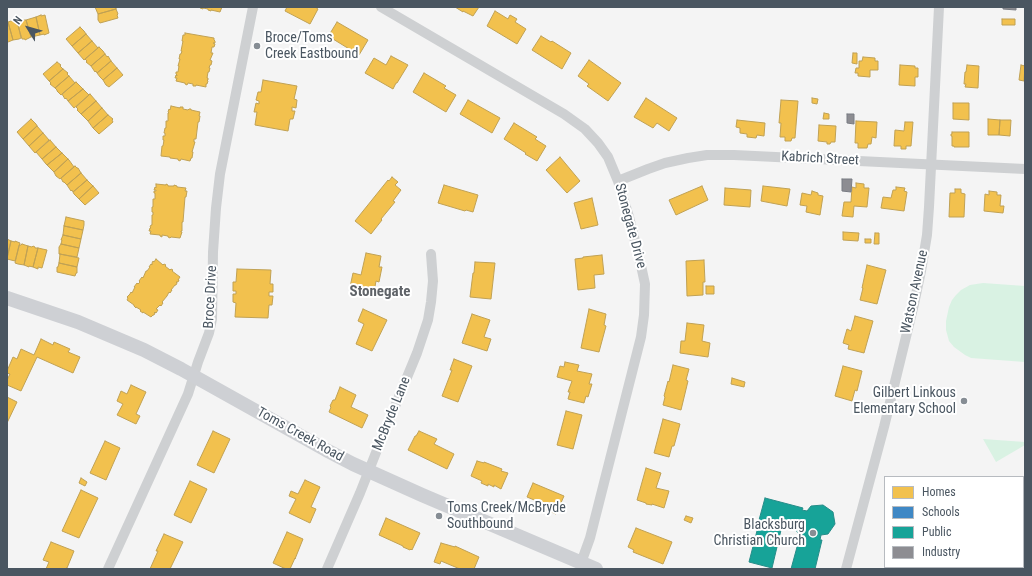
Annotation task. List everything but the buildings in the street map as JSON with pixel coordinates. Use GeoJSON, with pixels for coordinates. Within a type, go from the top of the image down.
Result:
{"type":"FeatureCollection","features":[{"type":"Feature","properties":{"kind":"main road","name":"Toms Creek Road"},"geometry":{"type":"LineString","coordinates":[[7,298],[47,310],[144,350],[369,472],[596,569]]}},
{"type":"Feature","properties":{"kind":"street","name":"Broce Drive"},"geometry":{"type":"LineString","coordinates":[[108,569],[188,394],[209,333],[212,319],[213,252],[219,181],[253,7]]}},
{"type":"Feature","properties":{"kind":"street","name":"Stonegate Drive"},"geometry":{"type":"LineString","coordinates":[[382,7],[564,114],[585,129],[608,157],[618,181],[640,261],[644,284],[644,315],[637,353],[590,538],[581,563]]}},
{"type":"Feature","properties":{"kind":"street","name":"Watson Avenue"},"geometry":{"type":"LineString","coordinates":[[846,569],[884,427],[914,304],[927,235],[932,164],[939,7]]}},
{"type":"Feature","properties":{"kind":"street","name":"Kabrich Street"},"geometry":{"type":"LineString","coordinates":[[618,181],[665,163],[688,158],[734,155],[1025,169]]}},
{"type":"Feature","properties":{"kind":"street","name":"McBryde Lane"},"geometry":{"type":"LineString","coordinates":[[327,569],[369,472],[417,353],[428,320],[432,302],[433,281],[431,254]]}},
{"type":"Feature","properties":{"kind":"green space"},"geometry":{"type":"Polygon","coordinates":[[[983,283],[1025,286],[1025,362],[971,358],[954,347],[949,341],[946,330],[946,321],[952,300],[961,290],[970,285],[983,283]]]}},
{"type":"Feature","properties":{"kind":"green space"},"geometry":{"type":"Polygon","coordinates":[[[983,439],[1025,442],[1025,445],[996,462],[983,439]]]}},
{"type":"Feature","properties":{"kind":"green space"},"geometry":{"type":"Polygon","coordinates":[[[1024,504],[1025,569],[999,569],[998,568],[1024,568],[1024,504]]]}},
{"type":"Feature","properties":{"kind":"place","name":"Broce/Toms Creek Eastbound"},"geometry":{"type":"Point","coordinates":[257,46]}},
{"type":"Feature","properties":{"kind":"place","name":"Gilbert Linkous Elementary School"},"geometry":{"type":"Point","coordinates":[964,401]}},
{"type":"Feature","properties":{"kind":"place","name":"Toms Creek/McBryde Southbound"},"geometry":{"type":"Point","coordinates":[439,516]}},
{"type":"Feature","properties":{"kind":"place","name":"Blacksburg Christian Church"},"geometry":{"type":"Point","coordinates":[813,533]}},
{"type":"Feature","properties":{"kind":"district","name":"Stonegate"},"geometry":{"type":"Point","coordinates":[380,292]}}]}
